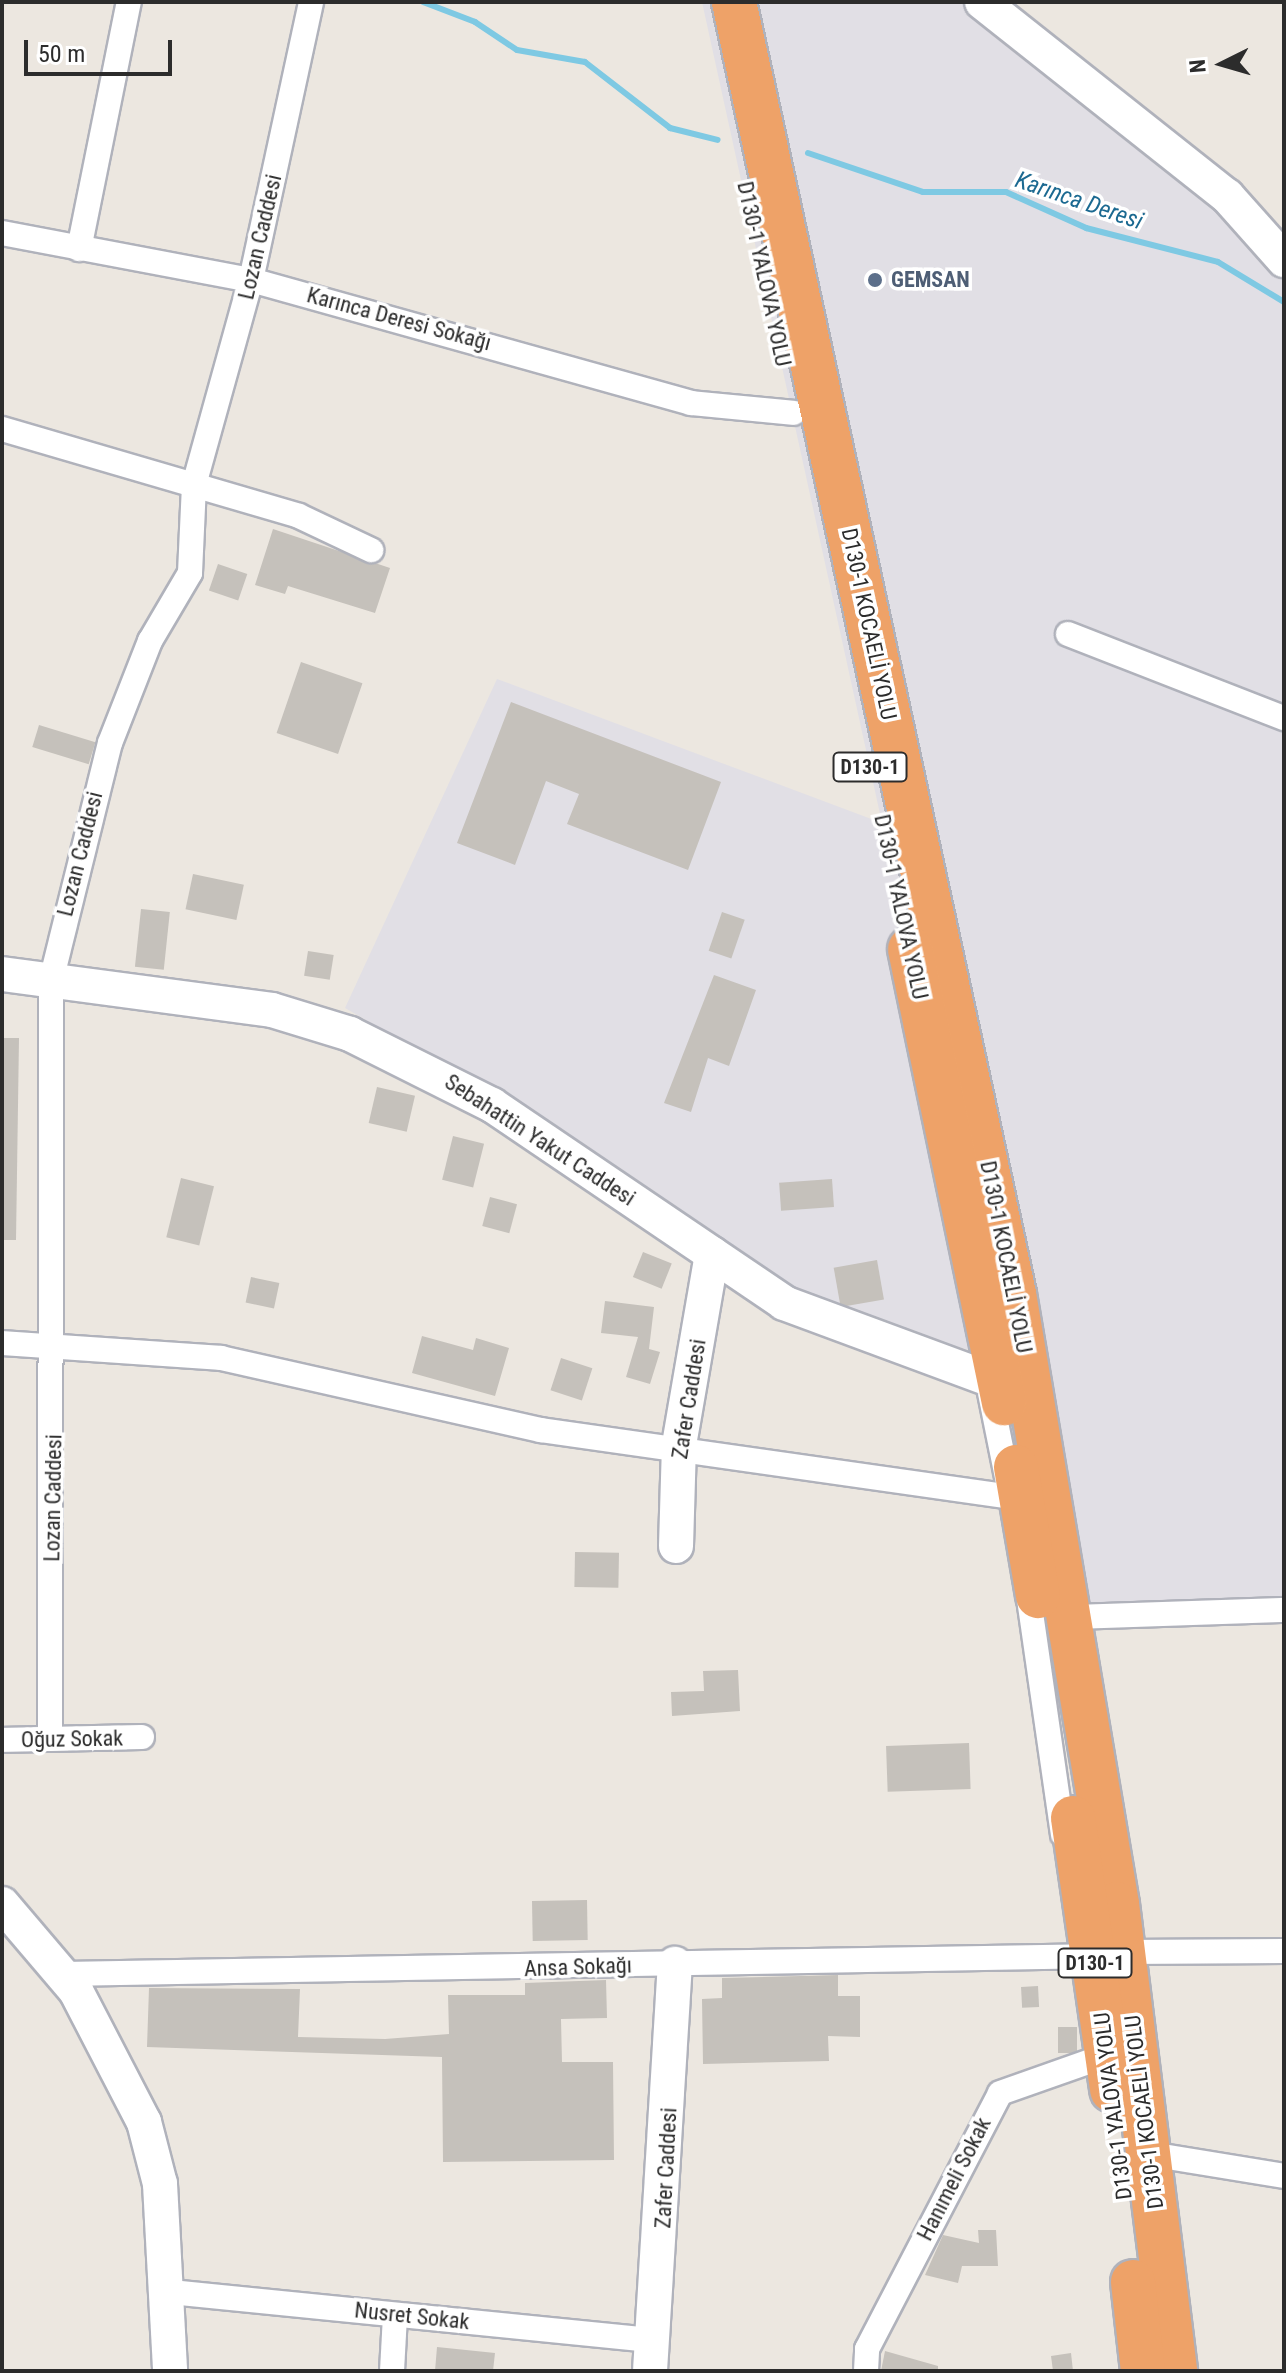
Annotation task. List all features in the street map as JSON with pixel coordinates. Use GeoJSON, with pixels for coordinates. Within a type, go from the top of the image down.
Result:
{"type":"FeatureCollection","features":[{"type":"Feature","properties":{"kind":"highway","name":"D130-1 YALOVA YOLU"},"geometry":{"type":"LineString","coordinates":[[706,2],[994,1381],[1037,1533],[1099,1955],[1143,2371]]}},
{"type":"Feature","properties":{"kind":"highway","name":"D130-1 KOCAELİ YOLU"},"geometry":{"type":"LineString","coordinates":[[734,2],[972,1092],[1037,1533]]}},
{"type":"Feature","properties":{"kind":"highway","name":"D130-1"},"geometry":{"type":"LineString","coordinates":[[1037,1533],[1071,1617]]}},
{"type":"Feature","properties":{"kind":"highway","name":"D130-1 KOCAELİ YOLU"},"geometry":{"type":"LineString","coordinates":[[1071,1617],[1099,1955],[1150,2154],[1175,2371]]}},
{"type":"Feature","properties":{"kind":"street"},"geometry":{"type":"LineString","coordinates":[[79,249],[129,2]]}},
{"type":"Feature","properties":{"kind":"street","name":"Lozan Caddesi"},"geometry":{"type":"LineString","coordinates":[[50,1739],[54,1342],[51,981],[110,743],[150,641],[190,573],[194,485],[251,280],[311,2]]}},
{"type":"Feature","properties":{"kind":"street"},"geometry":{"type":"LineString","coordinates":[[982,2],[1227,196],[1284,260]]}},
{"type":"Feature","properties":{"kind":"street","name":"Karınca Deresi Sokağı"},"geometry":{"type":"LineString","coordinates":[[2,233],[251,280],[691,403],[794,413]]}},
{"type":"Feature","properties":{"kind":"street"},"geometry":{"type":"LineString","coordinates":[[2,429],[299,516],[371,550]]}},
{"type":"Feature","properties":{"kind":"street"},"geometry":{"type":"LineString","coordinates":[[1068,634],[1284,718]]}},
{"type":"Feature","properties":{"kind":"street","name":"Sebahattin Yakut Caddesi"},"geometry":{"type":"LineString","coordinates":[[2,974],[272,1010],[350,1034],[492,1105],[807,1315],[994,1381]]}},
{"type":"Feature","properties":{"kind":"street","name":"Zafer Caddesi"},"geometry":{"type":"LineString","coordinates":[[676,1546],[679,1445],[712,1254]]}},
{"type":"Feature","properties":{"kind":"street"},"geometry":{"type":"LineString","coordinates":[[2,1343],[54,1342],[221,1358],[541,1430],[679,1445],[1037,1533],[1099,1955]]}},
{"type":"Feature","properties":{"kind":"street"},"geometry":{"type":"LineString","coordinates":[[1071,1617],[1284,1610]]}},
{"type":"Feature","properties":{"kind":"street","name":"Oğuz Sokak"},"geometry":{"type":"LineString","coordinates":[[2,1740],[142,1737]]}},
{"type":"Feature","properties":{"kind":"street"},"geometry":{"type":"LineString","coordinates":[[2,1904],[63,1974],[144,2122],[160,2184],[170,2292],[170,2371]]}},
{"type":"Feature","properties":{"kind":"street","name":"Ansa Sokağı"},"geometry":{"type":"LineString","coordinates":[[63,1974],[1284,1951]]}},
{"type":"Feature","properties":{"kind":"street","name":"Zafer Caddesi"},"geometry":{"type":"LineString","coordinates":[[652,2356],[675,1964]]}},
{"type":"Feature","properties":{"kind":"street","name":"Hanımeli Sokak"},"geometry":{"type":"LineString","coordinates":[[866,2371],[871,2340],[1000,2093],[1108,2055]]}},
{"type":"Feature","properties":{"kind":"street"},"geometry":{"type":"LineString","coordinates":[[1150,2154],[1284,2176]]}},
{"type":"Feature","properties":{"kind":"street","name":"Nusret Sokak"},"geometry":{"type":"LineString","coordinates":[[170,2292],[395,2315],[652,2356]]}},
{"type":"Feature","properties":{"kind":"street"},"geometry":{"type":"LineString","coordinates":[[392,2371],[395,2315]]}},
{"type":"Feature","properties":{"kind":"shaded area"},"geometry":{"type":"Polygon","coordinates":[[[702,2],[982,2],[1284,260],[1284,1610],[1042,1620],[969,1350],[827,1309],[586,1147],[345,1008],[497,679],[882,823],[702,2]]]}},
{"type":"Feature","properties":{"kind":"building"},"geometry":{"type":"Polygon","coordinates":[[[273,529],[390,568],[375,613],[288,586],[285,594],[255,585],[273,529]]]}},
{"type":"Feature","properties":{"kind":"building"},"geometry":{"type":"Polygon","coordinates":[[[218,564],[247,574],[238,601],[209,590],[218,564]]]}},
{"type":"Feature","properties":{"kind":"building"},"geometry":{"type":"Polygon","coordinates":[[[301,662],[362,683],[338,754],[277,733],[301,662]]]}},
{"type":"Feature","properties":{"kind":"building"},"geometry":{"type":"Polygon","coordinates":[[[511,702],[721,782],[688,870],[567,824],[579,794],[546,781],[515,865],[457,843],[511,702]]]}},
{"type":"Feature","properties":{"kind":"building"},"geometry":{"type":"Polygon","coordinates":[[[39,725],[95,742],[89,764],[32,747],[39,725]]]}},
{"type":"Feature","properties":{"kind":"building"},"geometry":{"type":"Polygon","coordinates":[[[193,874],[244,885],[236,920],[186,909],[193,874]]]}},
{"type":"Feature","properties":{"kind":"building"},"geometry":{"type":"Polygon","coordinates":[[[141,909],[170,912],[164,970],[135,967],[141,909]]]}},
{"type":"Feature","properties":{"kind":"building"},"geometry":{"type":"Polygon","coordinates":[[[722,912],[745,920],[731,959],[709,951],[722,912]]]}},
{"type":"Feature","properties":{"kind":"building"},"geometry":{"type":"Polygon","coordinates":[[[308,951],[334,955],[330,980],[304,976],[308,951]]]}},
{"type":"Feature","properties":{"kind":"building"},"geometry":{"type":"Polygon","coordinates":[[[714,975],[756,990],[729,1066],[708,1058],[691,1112],[664,1103],[714,975]]]}},
{"type":"Feature","properties":{"kind":"building"},"geometry":{"type":"Polygon","coordinates":[[[2,1038],[19,1038],[16,1240],[2,1240],[2,1038]]]}},
{"type":"Feature","properties":{"kind":"building"},"geometry":{"type":"Polygon","coordinates":[[[377,1087],[415,1096],[407,1132],[369,1123],[377,1087]]]}},
{"type":"Feature","properties":{"kind":"building"},"geometry":{"type":"Polygon","coordinates":[[[453,1136],[484,1144],[473,1187],[442,1180],[453,1136]]]}},
{"type":"Feature","properties":{"kind":"building"},"geometry":{"type":"Polygon","coordinates":[[[181,1178],[214,1186],[199,1245],[166,1237],[181,1178]]]}},
{"type":"Feature","properties":{"kind":"building"},"geometry":{"type":"Polygon","coordinates":[[[832,1179],[834,1207],[781,1211],[779,1183],[832,1179]]]}},
{"type":"Feature","properties":{"kind":"building"},"geometry":{"type":"Polygon","coordinates":[[[490,1197],[517,1204],[509,1233],[482,1226],[490,1197]]]}},
{"type":"Feature","properties":{"kind":"building"},"geometry":{"type":"Polygon","coordinates":[[[643,1252],[672,1264],[662,1289],[633,1277],[643,1252]]]}},
{"type":"Feature","properties":{"kind":"building"},"geometry":{"type":"Polygon","coordinates":[[[877,1260],[884,1299],[841,1307],[834,1268],[877,1260]]]}},
{"type":"Feature","properties":{"kind":"building"},"geometry":{"type":"Polygon","coordinates":[[[251,1277],[279,1283],[274,1308],[246,1302],[251,1277]]]}},
{"type":"Feature","properties":{"kind":"building"},"geometry":{"type":"Polygon","coordinates":[[[605,1301],[654,1307],[649,1349],[660,1352],[650,1384],[626,1377],[638,1337],[601,1333],[605,1301]]]}},
{"type":"Feature","properties":{"kind":"building"},"geometry":{"type":"Polygon","coordinates":[[[422,1336],[473,1350],[476,1338],[509,1348],[495,1396],[412,1373],[422,1336]]]}},
{"type":"Feature","properties":{"kind":"building"},"geometry":{"type":"Polygon","coordinates":[[[561,1358],[592,1368],[582,1401],[550,1390],[561,1358]]]}},
{"type":"Feature","properties":{"kind":"building"},"geometry":{"type":"Polygon","coordinates":[[[575,1552],[619,1553],[618,1588],[574,1587],[575,1552]]]}},
{"type":"Feature","properties":{"kind":"building"},"geometry":{"type":"Polygon","coordinates":[[[738,1670],[740,1711],[672,1716],[671,1692],[704,1691],[703,1671],[738,1670]]]}},
{"type":"Feature","properties":{"kind":"building"},"geometry":{"type":"Polygon","coordinates":[[[969,1743],[971,1789],[888,1792],[886,1746],[969,1743]]]}},
{"type":"Feature","properties":{"kind":"building"},"geometry":{"type":"Polygon","coordinates":[[[587,1900],[588,1940],[533,1941],[532,1901],[587,1900]]]}},
{"type":"Feature","properties":{"kind":"building"},"geometry":{"type":"Polygon","coordinates":[[[838,1975],[838,1996],[860,1996],[860,2037],[828,2036],[829,2061],[703,2064],[702,1999],[722,1998],[722,1978],[838,1975]]]}},
{"type":"Feature","properties":{"kind":"building"},"geometry":{"type":"Polygon","coordinates":[[[606,1980],[607,2018],[561,2019],[562,2062],[613,2062],[614,2160],[443,2162],[442,2057],[147,2047],[149,1988],[300,1989],[298,2037],[385,2039],[449,2034],[448,1995],[525,1995],[525,1983],[606,1980]]]}},
{"type":"Feature","properties":{"kind":"building"},"geometry":{"type":"Polygon","coordinates":[[[1038,1986],[1039,2007],[1022,2008],[1021,1987],[1038,1986]]]}},
{"type":"Feature","properties":{"kind":"building"},"geometry":{"type":"Polygon","coordinates":[[[1058,2027],[1077,2027],[1077,2053],[1058,2053],[1058,2027]]]}},
{"type":"Feature","properties":{"kind":"building"},"geometry":{"type":"Polygon","coordinates":[[[978,2230],[996,2230],[998,2266],[962,2266],[958,2283],[925,2275],[943,2235],[979,2243],[978,2230]]]}},
{"type":"Feature","properties":{"kind":"building"},"geometry":{"type":"Polygon","coordinates":[[[437,2347],[495,2353],[493,2371],[435,2371],[437,2347]]]}},
{"type":"Feature","properties":{"kind":"building"},"geometry":{"type":"Polygon","coordinates":[[[885,2351],[938,2366],[938,2371],[881,2371],[885,2351]]]}},
{"type":"Feature","properties":{"kind":"building"},"geometry":{"type":"Polygon","coordinates":[[[1071,2353],[1073,2371],[1053,2371],[1051,2356],[1071,2353]]]}},
{"type":"Feature","properties":{"kind":"waterway","name":"Karınca Deresi"},"geometry":{"type":"LineString","coordinates":[[423,2],[475,22],[517,50],[585,62],[670,128],[718,140]]}},
{"type":"Feature","properties":{"kind":"waterway","name":"Karınca Deresi"},"geometry":{"type":"LineString","coordinates":[[808,153],[923,192],[1006,192],[1086,228],[1218,262],[1284,302]]}},
{"type":"Feature","properties":{"kind":"place","name":"GEMSAN"},"geometry":{"type":"Point","coordinates":[875,280]}}]}
